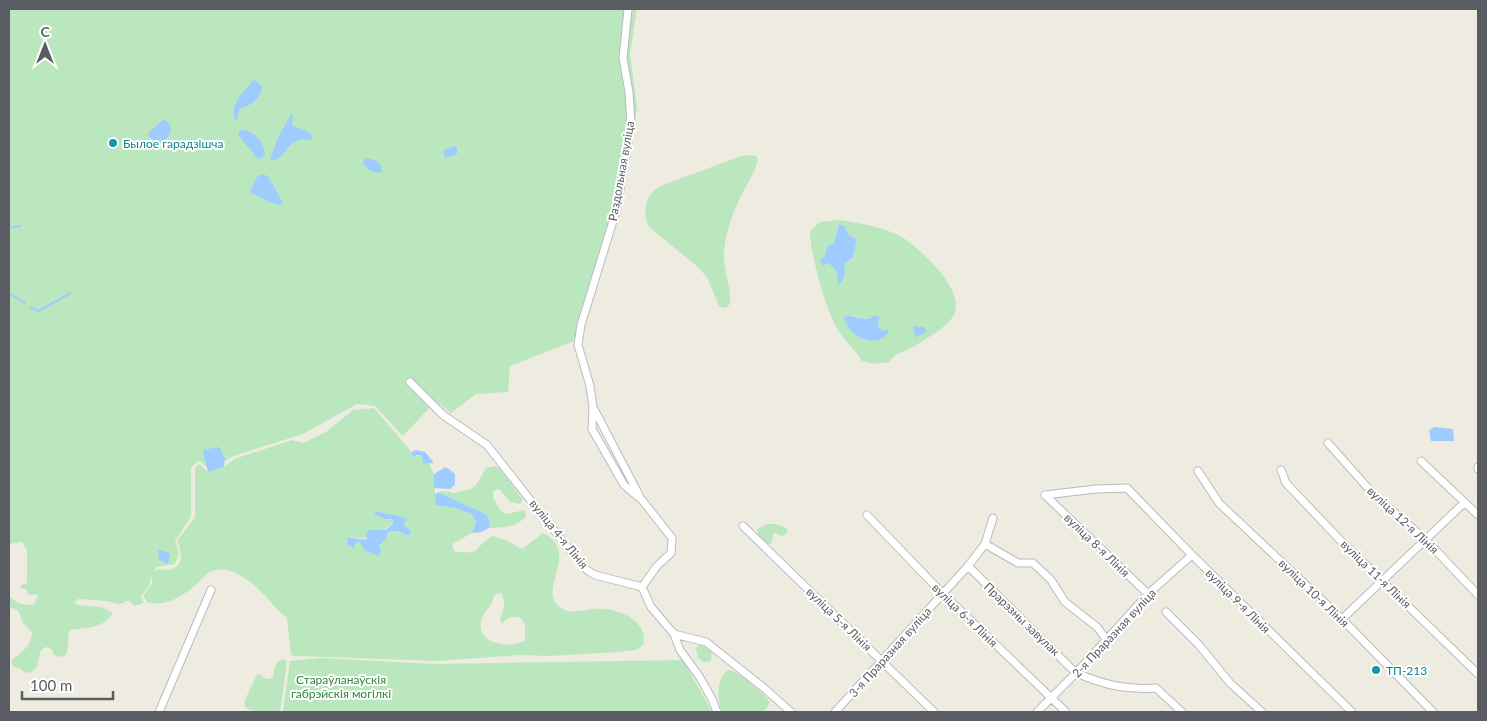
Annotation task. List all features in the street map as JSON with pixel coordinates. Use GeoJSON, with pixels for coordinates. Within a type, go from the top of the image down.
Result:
{"type":"FeatureCollection","features":[{"type":"Feature","properties":{"kind":"street","name":"Раздольная вуліца"},"geometry":{"type":"LineString","coordinates":[[593,407],[590,386],[578,345],[581,325],[617,208],[631,125],[629,92],[623,58],[628,9]]}},
{"type":"Feature","properties":{"kind":"street","name":"вуліца 4-я Лінія"},"geometry":{"type":"LineString","coordinates":[[410,382],[443,415],[487,445],[587,570],[642,588]]}},
{"type":"Feature","properties":{"kind":"street"},"geometry":{"type":"LineString","coordinates":[[593,407],[592,429],[624,485],[642,500],[672,538],[671,553],[657,566],[642,588],[651,607],[674,634],[680,650],[699,676],[717,712]]}},
{"type":"Feature","properties":{"kind":"street"},"geometry":{"type":"LineString","coordinates":[[593,407],[642,500]]}},
{"type":"Feature","properties":{"kind":"street","name":"вуліца 12-я Лінія"},"geometry":{"type":"LineString","coordinates":[[1328,443],[1375,496],[1426,540],[1478,595]]}},
{"type":"Feature","properties":{"kind":"street"},"geometry":{"type":"LineString","coordinates":[[1421,461],[1478,515]]}},
{"type":"Feature","properties":{"kind":"street","name":"вуліца 11-я Лінія"},"geometry":{"type":"LineString","coordinates":[[1281,470],[1286,483],[1341,541],[1478,674]]}},
{"type":"Feature","properties":{"kind":"street","name":"вуліца 10-я Лінія"},"geometry":{"type":"LineString","coordinates":[[1198,471],[1219,503],[1342,620],[1433,712]]}},
{"type":"Feature","properties":{"kind":"street","name":"вуліца 8-я Лінія"},"geometry":{"type":"LineString","coordinates":[[1127,488],[1096,488],[1045,495],[1148,594]]}},
{"type":"Feature","properties":{"kind":"street","name":"вуліца 9-я Лінія"},"geometry":{"type":"LineString","coordinates":[[1127,488],[1192,556],[1352,712]]}},
{"type":"Feature","properties":{"kind":"street"},"geometry":{"type":"LineString","coordinates":[[1342,620],[1464,503]]}},
{"type":"Feature","properties":{"kind":"street","name":"вуліца 6-я Лінія"},"geometry":{"type":"LineString","coordinates":[[867,515],[942,593],[1066,712]]}},
{"type":"Feature","properties":{"kind":"street","name":"3-я Праразная вуліца"},"geometry":{"type":"LineString","coordinates":[[835,712],[968,566],[985,544],[993,518]]}},
{"type":"Feature","properties":{"kind":"street","name":"вуліца 5-я Лінія"},"geometry":{"type":"LineString","coordinates":[[743,526],[934,712]]}},
{"type":"Feature","properties":{"kind":"street"},"geometry":{"type":"LineString","coordinates":[[985,544],[1018,563],[1034,563],[1051,580],[1066,602],[1097,627],[1106,639]]}},
{"type":"Feature","properties":{"kind":"street","name":"2-я Праразная вуліца"},"geometry":{"type":"LineString","coordinates":[[1038,712],[1148,594],[1192,556]]}},
{"type":"Feature","properties":{"kind":"street","name":"Прарэзны завулак"},"geometry":{"type":"LineString","coordinates":[[968,566],[1076,673]]}},
{"type":"Feature","properties":{"kind":"street"},"geometry":{"type":"LineString","coordinates":[[158,712],[211,590]]}},
{"type":"Feature","properties":{"kind":"street"},"geometry":{"type":"LineString","coordinates":[[1166,612],[1199,645],[1230,683],[1262,712]]}},
{"type":"Feature","properties":{"kind":"street"},"geometry":{"type":"LineString","coordinates":[[674,634],[706,642],[792,712]]}},
{"type":"Feature","properties":{"kind":"street"},"geometry":{"type":"LineString","coordinates":[[1076,673],[1120,687],[1134,689],[1156,688],[1182,712]]}},
{"type":"Feature","properties":{"kind":"green space"},"geometry":{"type":"Polygon","coordinates":[[[9,9],[637,9],[630,54],[637,108],[623,197],[582,338],[510,366],[508,392],[476,394],[451,413],[436,401],[403,436],[375,406],[357,404],[303,434],[234,456],[210,469],[199,461],[191,467],[191,517],[175,541],[179,553],[175,564],[157,567],[153,571],[172,569],[179,564],[181,552],[177,541],[195,517],[195,468],[199,464],[208,472],[224,467],[234,459],[292,440],[303,443],[326,432],[353,410],[374,408],[410,450],[413,457],[422,456],[423,464],[429,464],[434,474],[436,505],[455,508],[472,514],[476,522],[472,533],[452,544],[454,551],[470,552],[477,550],[493,536],[508,541],[522,549],[543,533],[554,541],[559,551],[553,592],[554,600],[561,608],[569,611],[606,609],[621,613],[631,618],[640,626],[644,638],[643,645],[636,650],[619,652],[549,656],[519,655],[437,661],[296,656],[291,655],[287,618],[251,582],[232,572],[218,570],[209,573],[193,588],[168,602],[147,602],[143,596],[152,584],[152,576],[148,587],[141,596],[144,603],[134,606],[130,601],[118,604],[107,601],[78,599],[75,602],[78,605],[100,607],[113,613],[99,625],[70,630],[66,655],[59,657],[54,655],[52,649],[46,647],[41,650],[37,667],[30,673],[13,666],[11,660],[28,645],[32,632],[23,623],[18,610],[9,607],[9,596],[18,603],[28,605],[35,603],[38,595],[27,594],[27,590],[21,588],[21,585],[27,583],[27,551],[22,542],[9,544],[9,9]],[[377,511],[392,519],[393,522],[383,531],[373,536],[367,538],[349,537],[354,545],[357,542],[379,546],[387,533],[410,530],[404,524],[407,519],[377,511]],[[501,593],[495,595],[484,614],[481,620],[481,630],[486,638],[496,643],[519,643],[525,640],[525,625],[521,618],[515,617],[509,618],[502,624],[500,619],[504,603],[501,593]]]}},
{"type":"Feature","properties":{"kind":"green space"},"geometry":{"type":"Polygon","coordinates":[[[741,156],[756,156],[758,160],[734,213],[725,243],[724,264],[730,297],[730,304],[726,308],[719,306],[708,279],[699,268],[649,227],[645,210],[650,195],[658,187],[741,156]]]}},
{"type":"Feature","properties":{"kind":"green space"},"geometry":{"type":"Polygon","coordinates":[[[838,220],[864,224],[890,231],[905,239],[933,263],[950,286],[955,297],[956,308],[952,318],[933,334],[911,348],[897,354],[889,362],[874,364],[862,361],[838,330],[824,296],[816,267],[810,231],[820,222],[838,220]],[[839,224],[834,243],[827,246],[824,259],[835,267],[839,276],[844,273],[844,264],[853,257],[857,239],[850,236],[839,224]],[[855,316],[873,341],[888,329],[884,331],[879,327],[878,321],[855,316]]]}},
{"type":"Feature","properties":{"kind":"green space"},"geometry":{"type":"Polygon","coordinates":[[[496,466],[523,500],[520,504],[510,502],[499,489],[493,491],[493,497],[500,510],[506,514],[525,510],[526,516],[514,525],[489,528],[490,523],[483,513],[438,492],[454,493],[471,489],[476,485],[486,468],[496,466]]]}},
{"type":"Feature","properties":{"kind":"green space"},"geometry":{"type":"Polygon","coordinates":[[[768,524],[787,528],[787,533],[782,536],[776,533],[773,534],[772,543],[766,545],[758,535],[757,529],[768,524]]]}},
{"type":"Feature","properties":{"kind":"green space"},"geometry":{"type":"Polygon","coordinates":[[[699,643],[705,644],[712,650],[711,661],[703,662],[698,658],[696,649],[699,643]]]}},
{"type":"Feature","properties":{"kind":"green space","name":"Стараўланаўскія габрэйскія могілкі"},"geometry":{"type":"Polygon","coordinates":[[[320,658],[434,664],[683,660],[712,712],[283,712],[290,661],[320,658]]]}},
{"type":"Feature","properties":{"kind":"green space"},"geometry":{"type":"Polygon","coordinates":[[[284,659],[287,662],[280,712],[255,711],[245,706],[247,695],[258,673],[267,679],[273,678],[276,664],[284,659]]]}},
{"type":"Feature","properties":{"kind":"green space"},"geometry":{"type":"Polygon","coordinates":[[[727,670],[743,677],[767,698],[770,702],[766,710],[762,712],[722,712],[719,702],[719,685],[727,670]]]}},
{"type":"Feature","properties":{"kind":"water"},"geometry":{"type":"Polygon","coordinates":[[[254,80],[262,86],[262,90],[252,103],[241,108],[235,121],[235,104],[254,80]]]}},
{"type":"Feature","properties":{"kind":"water"},"geometry":{"type":"Polygon","coordinates":[[[293,114],[292,125],[311,133],[312,140],[295,142],[280,157],[273,161],[270,159],[278,138],[293,114]]]}},
{"type":"Feature","properties":{"kind":"water"},"geometry":{"type":"Polygon","coordinates":[[[163,120],[171,128],[168,137],[160,141],[148,136],[149,132],[163,120]]]}},
{"type":"Feature","properties":{"kind":"water"},"geometry":{"type":"Polygon","coordinates":[[[240,130],[250,132],[258,138],[263,146],[265,156],[258,159],[238,135],[240,130]]]}},
{"type":"Feature","properties":{"kind":"water"},"geometry":{"type":"Polygon","coordinates":[[[455,146],[457,154],[446,158],[443,150],[455,146]]]}},
{"type":"Feature","properties":{"kind":"water"},"geometry":{"type":"Polygon","coordinates":[[[365,158],[375,160],[380,164],[382,173],[370,171],[363,163],[365,158]]]}},
{"type":"Feature","properties":{"kind":"water"},"geometry":{"type":"Polygon","coordinates":[[[261,174],[268,176],[283,203],[280,205],[269,202],[250,192],[256,178],[261,174]]]}},
{"type":"Feature","properties":{"kind":"water"},"geometry":{"type":"Polygon","coordinates":[[[839,224],[845,226],[850,236],[857,239],[853,257],[844,264],[845,273],[843,279],[837,285],[838,278],[835,270],[828,263],[823,265],[820,260],[824,258],[827,246],[834,243],[839,224]]]}},
{"type":"Feature","properties":{"kind":"water"},"geometry":{"type":"Polygon","coordinates":[[[874,316],[880,317],[878,321],[879,327],[884,331],[888,329],[888,333],[876,340],[862,338],[850,330],[844,317],[869,319],[874,316]]]}},
{"type":"Feature","properties":{"kind":"water"},"geometry":{"type":"Polygon","coordinates":[[[916,325],[924,327],[927,332],[915,337],[913,327],[916,325]]]}},
{"type":"Feature","properties":{"kind":"water"},"geometry":{"type":"Polygon","coordinates":[[[1434,427],[1453,429],[1454,441],[1431,441],[1429,430],[1434,427]]]}},
{"type":"Feature","properties":{"kind":"water"},"geometry":{"type":"Polygon","coordinates":[[[220,448],[225,459],[224,467],[208,472],[203,453],[204,450],[220,448]]]}},
{"type":"Feature","properties":{"kind":"water"},"geometry":{"type":"Polygon","coordinates":[[[416,450],[425,452],[434,463],[423,464],[422,456],[413,457],[411,452],[416,450]]]}},
{"type":"Feature","properties":{"kind":"water"},"geometry":{"type":"Polygon","coordinates":[[[445,467],[455,474],[455,485],[450,489],[434,488],[434,474],[445,467]]]}},
{"type":"Feature","properties":{"kind":"water"},"geometry":{"type":"Polygon","coordinates":[[[438,492],[483,513],[489,519],[489,528],[482,532],[472,533],[476,522],[472,514],[455,508],[436,505],[435,495],[438,492]]]}},
{"type":"Feature","properties":{"kind":"water"},"geometry":{"type":"Polygon","coordinates":[[[377,511],[407,519],[404,524],[410,530],[411,535],[397,531],[387,533],[386,540],[379,546],[381,551],[378,556],[364,550],[360,543],[357,542],[353,548],[348,545],[347,538],[367,539],[366,533],[369,530],[386,530],[393,523],[392,519],[384,519],[374,514],[377,511]]]}},
{"type":"Feature","properties":{"kind":"water"},"geometry":{"type":"Polygon","coordinates":[[[158,550],[168,552],[170,556],[168,563],[159,559],[158,550]]]}},
{"type":"Feature","properties":{"kind":"waterway"},"geometry":{"type":"LineString","coordinates":[[9,228],[21,226]]}},
{"type":"Feature","properties":{"kind":"waterway"},"geometry":{"type":"LineString","coordinates":[[9,293],[25,303]]}},
{"type":"Feature","properties":{"kind":"waterway"},"geometry":{"type":"LineString","coordinates":[[30,307],[38,311],[71,293]]}},
{"type":"Feature","properties":{"kind":"place","name":"Былое гарадзішча"},"geometry":{"type":"Point","coordinates":[113,143]}},
{"type":"Feature","properties":{"kind":"place","name":"ТП-213"},"geometry":{"type":"Point","coordinates":[1376,670]}}]}
